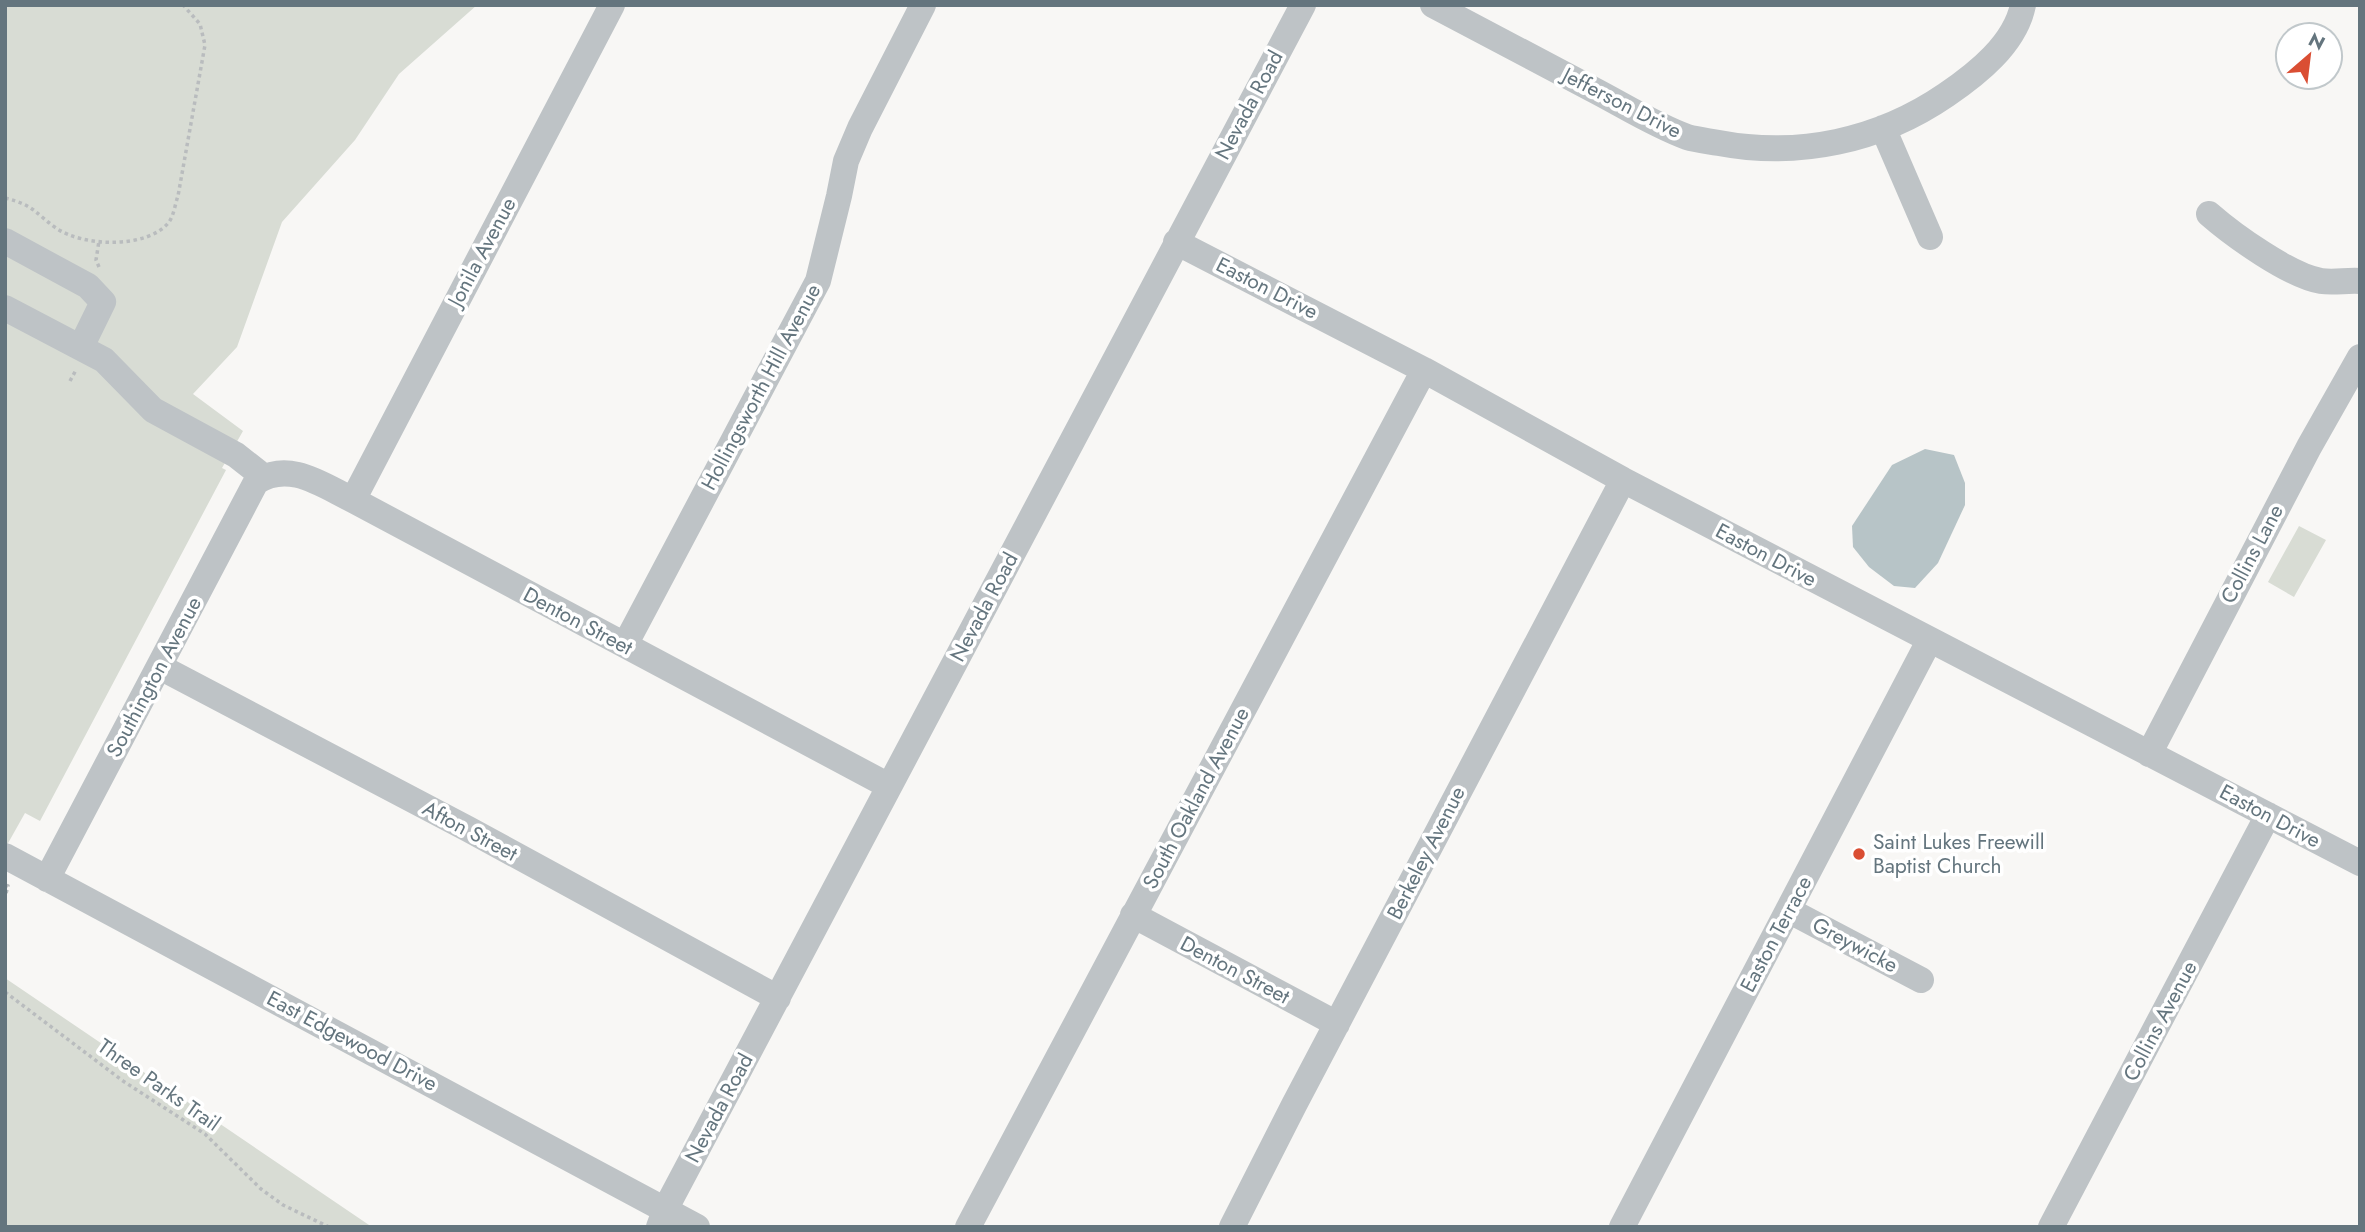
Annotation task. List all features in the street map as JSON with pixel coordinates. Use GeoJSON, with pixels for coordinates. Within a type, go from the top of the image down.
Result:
{"type":"FeatureCollection","features":[{"type":"Feature","properties":{"kind":"street","name":"Jonila Avenue"},"geometry":{"type":"LineString","coordinates":[[353,500],[612,5]]}},
{"type":"Feature","properties":{"kind":"street","name":"Hollingsworth Hill Avenue"},"geometry":{"type":"LineString","coordinates":[[625,645],[818,281],[846,161],[923,5]]}},
{"type":"Feature","properties":{"kind":"street","name":"Nevada Road"},"geometry":{"type":"LineString","coordinates":[[662,1218],[1303,5]]}},
{"type":"Feature","properties":{"kind":"street","name":"Jefferson Drive"},"geometry":{"type":"LineString","coordinates":[[1433,5],[1688,137],[1739,147],[1780,149],[1836,143],[1917,115],[1965,82],[2007,41],[2020,20],[2023,5]]}},
{"type":"Feature","properties":{"kind":"street"},"geometry":{"type":"LineString","coordinates":[[1883,128],[1930,237]]}},
{"type":"Feature","properties":{"kind":"street"},"geometry":{"type":"LineString","coordinates":[[2209,214],[2239,239],[2296,271],[2321,281],[2360,281]]}},
{"type":"Feature","properties":{"kind":"street"},"geometry":{"type":"LineString","coordinates":[[5,241],[88,286],[103,302],[81,347]]}},
{"type":"Feature","properties":{"kind":"street","name":"Easton Drive"},"geometry":{"type":"LineString","coordinates":[[1176,242],[1424,370],[1623,480],[2360,863]]}},
{"type":"Feature","properties":{"kind":"street"},"geometry":{"type":"LineString","coordinates":[[5,308],[104,360],[153,410],[236,455],[264,477]]}},
{"type":"Feature","properties":{"kind":"street","name":"Collins Lane"},"geometry":{"type":"LineString","coordinates":[[2149,754],[2309,447],[2360,357]]}},
{"type":"Feature","properties":{"kind":"street","name":"South Oakland Avenue"},"geometry":{"type":"LineString","coordinates":[[968,1227],[1424,370]]}},
{"type":"Feature","properties":{"kind":"street","name":"Denton Street"},"geometry":{"type":"LineString","coordinates":[[264,477],[269,474],[299,474],[353,500],[889,786]]}},
{"type":"Feature","properties":{"kind":"street","name":"Southington Avenue"},"geometry":{"type":"LineString","coordinates":[[47,879],[256,482],[264,477]]}},
{"type":"Feature","properties":{"kind":"street","name":"Berkeley Avenue"},"geometry":{"type":"LineString","coordinates":[[1235,1226],[1337,1024],[1623,480]]}},
{"type":"Feature","properties":{"kind":"street","name":"Easton Terrace"},"geometry":{"type":"LineString","coordinates":[[1622,1227],[1929,640]]}},
{"type":"Feature","properties":{"kind":"street","name":"Afton Street"},"geometry":{"type":"LineString","coordinates":[[160,667],[468,829],[778,998]]}},
{"type":"Feature","properties":{"kind":"street","name":"Collins Avenue"},"geometry":{"type":"LineString","coordinates":[[2051,1227],[2268,815]]}},
{"type":"Feature","properties":{"kind":"street","name":"East Edgewood Drive"},"geometry":{"type":"LineString","coordinates":[[5,856],[662,1218],[697,1227]]}},
{"type":"Feature","properties":{"kind":"street","name":"Greywicke"},"geometry":{"type":"LineString","coordinates":[[1788,909],[1921,980]]}},
{"type":"Feature","properties":{"kind":"street","name":"Denton Street"},"geometry":{"type":"LineString","coordinates":[[1133,915],[1337,1024]]}},
{"type":"Feature","properties":{"kind":"path"},"geometry":{"type":"LineString","coordinates":[[5,198],[33,207],[57,229],[99,241],[123,242],[155,235],[171,220],[178,196],[205,45],[200,24],[183,5]]}},
{"type":"Feature","properties":{"kind":"path"},"geometry":{"type":"LineString","coordinates":[[5,885],[8,886],[5,897]]}},
{"type":"Feature","properties":{"kind":"path","name":"Three Parks Trail"},"geometry":{"type":"LineString","coordinates":[[5,992],[123,1081],[205,1134],[261,1189],[283,1205],[329,1227]]}},
{"type":"Feature","properties":{"kind":"shaded area"},"geometry":{"type":"Polygon","coordinates":[[[5,5],[477,5],[399,74],[355,140],[282,222],[237,347],[193,394],[243,431],[222,468],[226,470],[40,821],[25,813],[7,845],[5,5]]]}},
{"type":"Feature","properties":{"kind":"shaded area"},"geometry":{"type":"Polygon","coordinates":[[[1925,449],[1954,455],[1965,483],[1965,505],[1938,563],[1915,588],[1894,586],[1869,567],[1853,547],[1852,526],[1892,465],[1925,449]]]}},
{"type":"Feature","properties":{"kind":"shaded area"},"geometry":{"type":"Polygon","coordinates":[[[2299,526],[2326,540],[2294,597],[2268,582],[2299,526]]]}},
{"type":"Feature","properties":{"kind":"shaded area"},"geometry":{"type":"Polygon","coordinates":[[[5,978],[372,1227],[5,1227],[5,978]]]}},
{"type":"Feature","properties":{"kind":"place","name":"Saint Lukes Freewill Baptist Church"},"geometry":{"type":"Point","coordinates":[1859,854]}}]}
